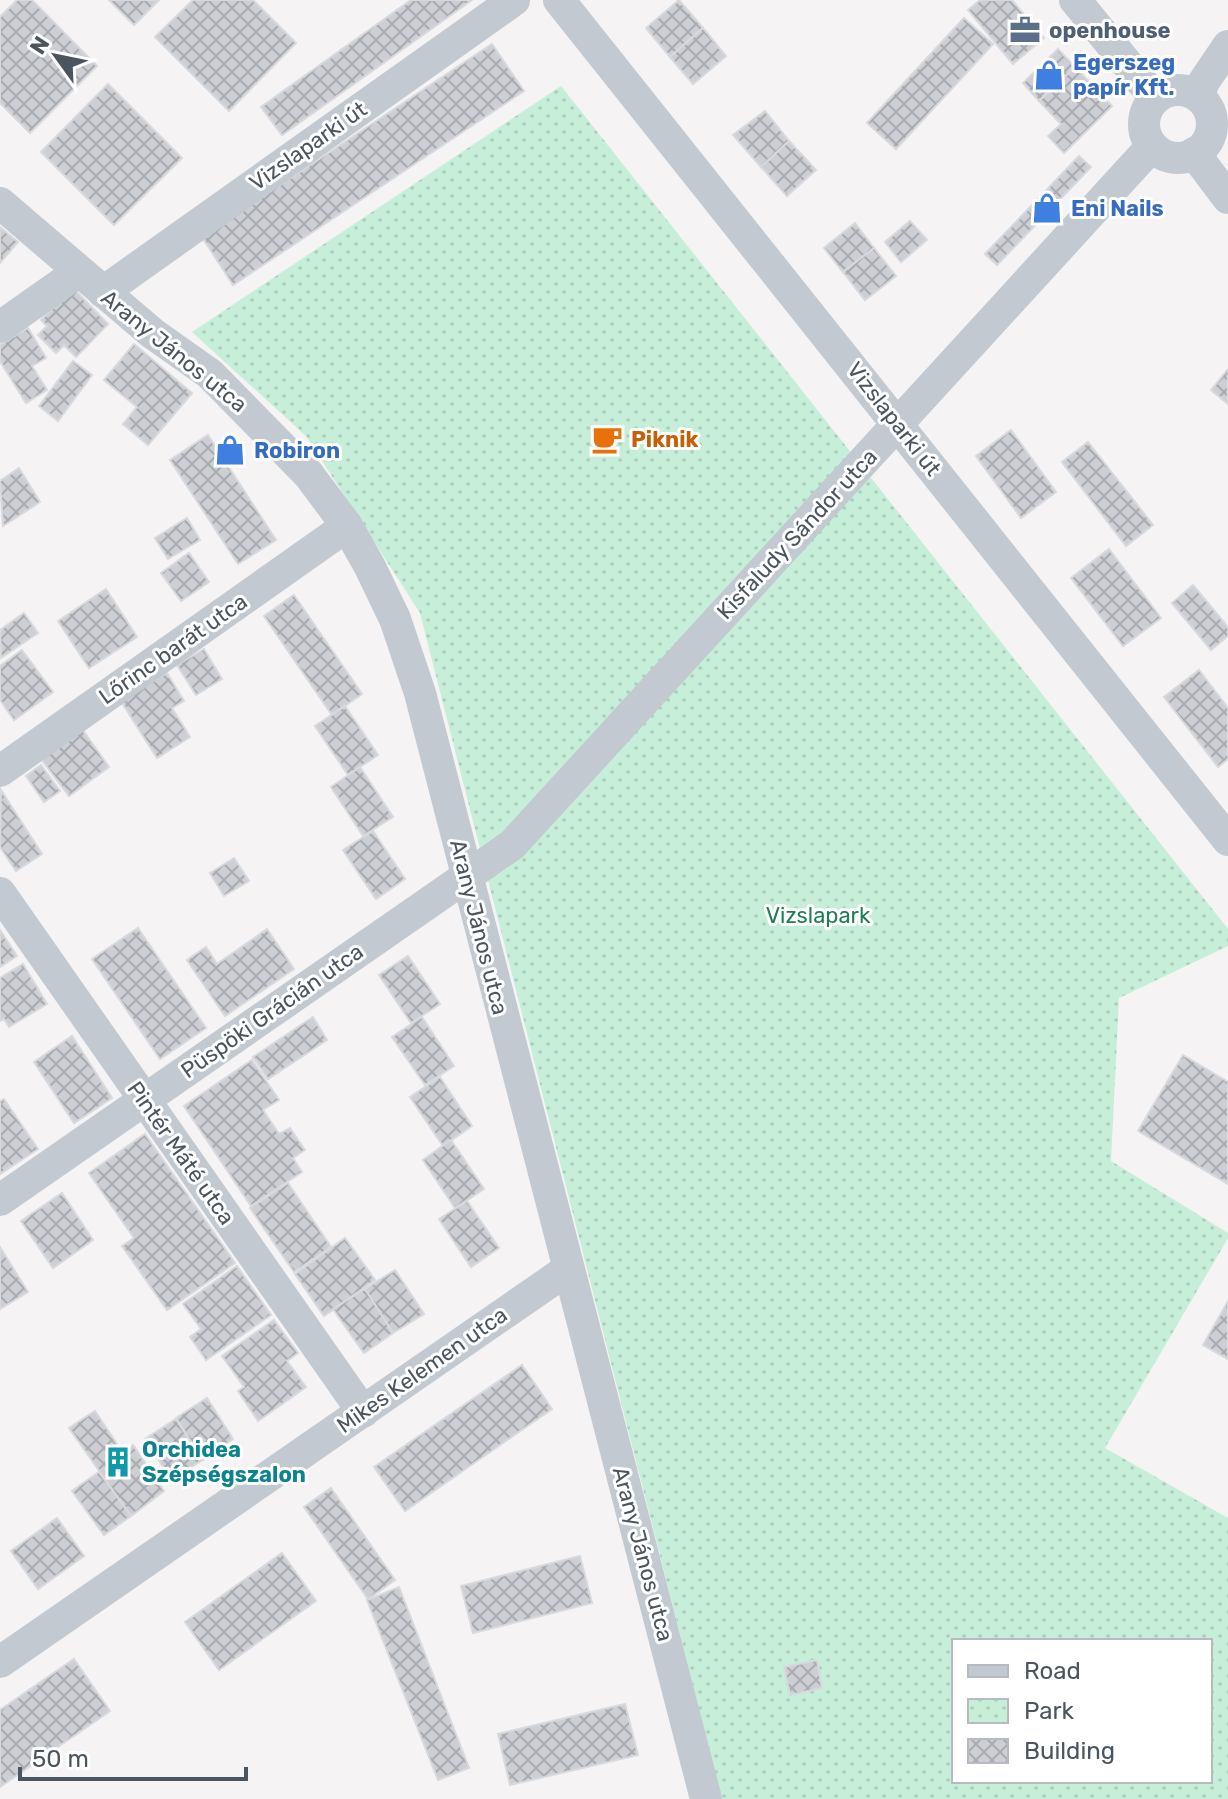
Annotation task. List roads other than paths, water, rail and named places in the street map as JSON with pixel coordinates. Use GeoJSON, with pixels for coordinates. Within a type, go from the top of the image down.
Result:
{"type":"FeatureCollection","features":[{"type":"Feature","properties":{"kind":"street","name":"Vizslaparki út"},"geometry":{"type":"LineString","coordinates":[[103,292],[514,0]]}},
{"type":"Feature","properties":{"kind":"street","name":"Vizslaparki út"},"geometry":{"type":"LineString","coordinates":[[559,0],[1228,840]]}},
{"type":"Feature","properties":{"kind":"street"},"geometry":{"type":"LineString","coordinates":[[1075,0],[1155,98]]}},
{"type":"Feature","properties":{"kind":"street"},"geometry":{"type":"LineString","coordinates":[[1199,97],[1203,83],[1228,46]]}},
{"type":"Feature","properties":{"kind":"street"},"geometry":{"type":"LineString","coordinates":[[1181,90],[1199,97],[1207,107],[1211,126],[1204,145],[1194,153],[1172,157],[1152,146],[1144,126],[1146,110],[1155,98],[1181,90]]}},
{"type":"Feature","properties":{"kind":"street","name":"Kisfaludy Sándor utca"},"geometry":{"type":"LineString","coordinates":[[465,876],[512,845],[1152,146]]}},
{"type":"Feature","properties":{"kind":"street"},"geometry":{"type":"LineString","coordinates":[[1194,153],[1228,198]]}},
{"type":"Feature","properties":{"kind":"street","name":"Arany János utca"},"geometry":{"type":"LineString","coordinates":[[0,203],[78,272],[210,374],[248,409],[309,475],[347,526],[395,619],[420,693],[706,1799]]}},
{"type":"Feature","properties":{"kind":"street"},"geometry":{"type":"LineString","coordinates":[[0,327],[78,272]]}},
{"type":"Feature","properties":{"kind":"street","name":"Lőrinc barát utca"},"geometry":{"type":"LineString","coordinates":[[0,771],[347,526]]}},
{"type":"Feature","properties":{"kind":"street","name":"Püspöki Grácián utca"},"geometry":{"type":"LineString","coordinates":[[0,1200],[465,876]]}},
{"type":"Feature","properties":{"kind":"street","name":"Pintér Máté utca"},"geometry":{"type":"LineString","coordinates":[[0,893],[363,1412]]}},
{"type":"Feature","properties":{"kind":"street","name":"Mikes Kelemen utca"},"geometry":{"type":"LineString","coordinates":[[0,1662],[567,1270]]}},
{"type":"Feature","properties":{"kind":"place","name":"openhouse"},"geometry":{"type":"Point","coordinates":[1025,30]}},
{"type":"Feature","properties":{"kind":"place","name":"Egerszeg papír Kft."},"geometry":{"type":"Point","coordinates":[1049,75]}},
{"type":"Feature","properties":{"kind":"place","name":"Eni Nails"},"geometry":{"type":"Point","coordinates":[1047,208]}},
{"type":"Feature","properties":{"kind":"place","name":"Piknik"},"geometry":{"type":"Point","coordinates":[607,439]}},
{"type":"Feature","properties":{"kind":"place","name":"Robiron"},"geometry":{"type":"Point","coordinates":[230,450]}},
{"type":"Feature","properties":{"kind":"place","name":"Orchidea Szépségszalon"},"geometry":{"type":"Point","coordinates":[118,1462]}},
{"type":"Feature","properties":{"kind":"park label","name":"Vizslapark"},"geometry":{"type":"Point","coordinates":[818,915]}}]}
